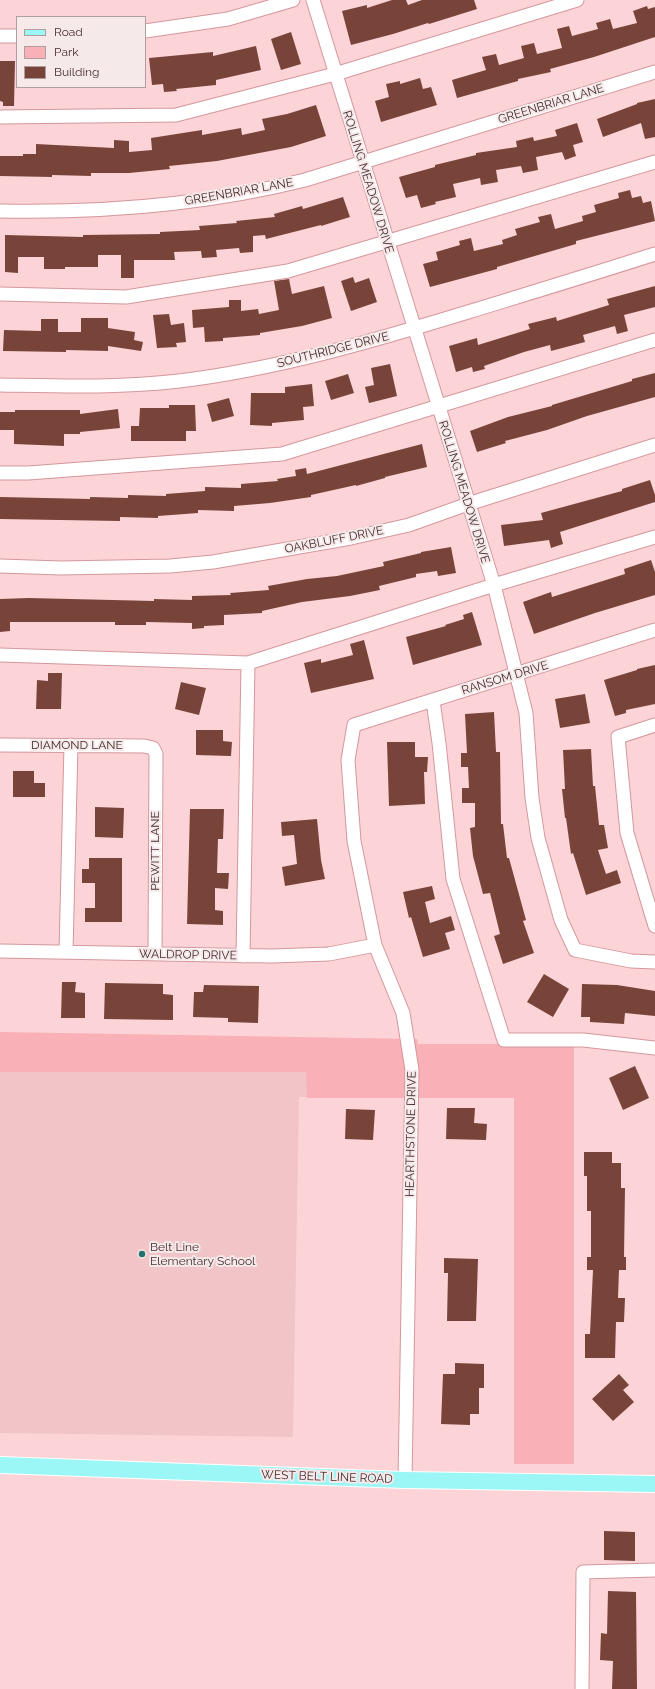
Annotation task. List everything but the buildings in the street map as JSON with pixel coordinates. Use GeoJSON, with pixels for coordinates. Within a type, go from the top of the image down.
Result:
{"type":"FeatureCollection","features":[{"type":"Feature","properties":{"kind":"main road","name":"WEST BELT LINE ROAD"},"geometry":{"type":"LineString","coordinates":[[0,1465],[405,1480],[655,1484]]}},
{"type":"Feature","properties":{"kind":"street"},"geometry":{"type":"LineString","coordinates":[[146,31],[228,19],[293,0]]}},
{"type":"Feature","properties":{"kind":"street","name":"ROLLING MEADOW DRIVE"},"geometry":{"type":"LineString","coordinates":[[313,0],[413,329],[494,585],[526,713],[532,798],[538,838],[561,920],[575,950],[631,961],[655,962]]}},
{"type":"Feature","properties":{"kind":"street"},"geometry":{"type":"LineString","coordinates":[[0,117],[176,115],[335,74],[577,0]]}},
{"type":"Feature","properties":{"kind":"street"},"geometry":{"type":"LineString","coordinates":[[0,36],[16,36]]}},
{"type":"Feature","properties":{"kind":"street","name":"GREENBRIAR LANE"},"geometry":{"type":"LineString","coordinates":[[0,211],[88,211],[188,202],[269,188],[304,180],[655,72]]}},
{"type":"Feature","properties":{"kind":"street"},"geometry":{"type":"LineString","coordinates":[[0,294],[126,296],[288,271],[655,162]]}},
{"type":"Feature","properties":{"kind":"street","name":"SOUTHRIDGE DRIVE"},"geometry":{"type":"LineString","coordinates":[[0,385],[79,386],[178,381],[336,352],[655,254]]}},
{"type":"Feature","properties":{"kind":"street"},"geometry":{"type":"LineString","coordinates":[[0,472],[28,473],[282,454],[655,340]]}},
{"type":"Feature","properties":{"kind":"street","name":"OAKBLUFF DRIVE"},"geometry":{"type":"LineString","coordinates":[[0,566],[61,568],[170,566],[213,562],[351,538],[409,526],[468,504],[655,445]]}},
{"type":"Feature","properties":{"kind":"street"},"geometry":{"type":"LineString","coordinates":[[0,655],[248,663],[494,585],[655,537]]}},
{"type":"Feature","properties":{"kind":"street","name":"RANSOM DRIVE"},"geometry":{"type":"LineString","coordinates":[[354,725],[655,630]]}},
{"type":"Feature","properties":{"kind":"street"},"geometry":{"type":"LineString","coordinates":[[243,956],[248,663]]}},
{"type":"Feature","properties":{"kind":"street"},"geometry":{"type":"LineString","coordinates":[[433,700],[453,879],[504,1040],[583,1040],[655,1048]]}},
{"type":"Feature","properties":{"kind":"street","name":"HEARTHSTONE DRIVE"},"geometry":{"type":"LineString","coordinates":[[354,725],[348,760],[354,841],[375,945],[403,1012],[412,1070],[405,1480]]}},
{"type":"Feature","properties":{"kind":"street"},"geometry":{"type":"LineString","coordinates":[[655,726],[618,737],[627,833],[655,926]]}},
{"type":"Feature","properties":{"kind":"street","name":"DIAMOND LANE"},"geometry":{"type":"LineString","coordinates":[[0,745],[144,746],[153,748]]}},
{"type":"Feature","properties":{"kind":"street"},"geometry":{"type":"LineString","coordinates":[[66,952],[70,745]]}},
{"type":"Feature","properties":{"kind":"street","name":"PEWITT LANE"},"geometry":{"type":"LineString","coordinates":[[153,748],[156,754],[155,954]]}},
{"type":"Feature","properties":{"kind":"street","name":"WALDROP DRIVE"},"geometry":{"type":"LineString","coordinates":[[0,951],[243,956],[329,954],[375,945]]}},
{"type":"Feature","properties":{"kind":"street"},"geometry":{"type":"LineString","coordinates":[[582,1689],[583,1572],[655,1570]]}},
{"type":"Feature","properties":{"kind":"shaded area","name":"Belt Line Elementary School"},"geometry":{"type":"Polygon","coordinates":[[[0,1054],[389,1061],[387,1098],[299,1097],[293,1437],[0,1433],[0,1054]]]}},
{"type":"Feature","properties":{"kind":"green space"},"geometry":{"type":"Polygon","coordinates":[[[0,1032],[417,1039],[418,1044],[574,1044],[574,1464],[514,1464],[514,1098],[307,1098],[306,1072],[0,1072],[0,1032]]]}},
{"type":"Feature","properties":{"kind":"place","name":"Belt Line Elementary School"},"geometry":{"type":"Point","coordinates":[142,1254]}}]}
